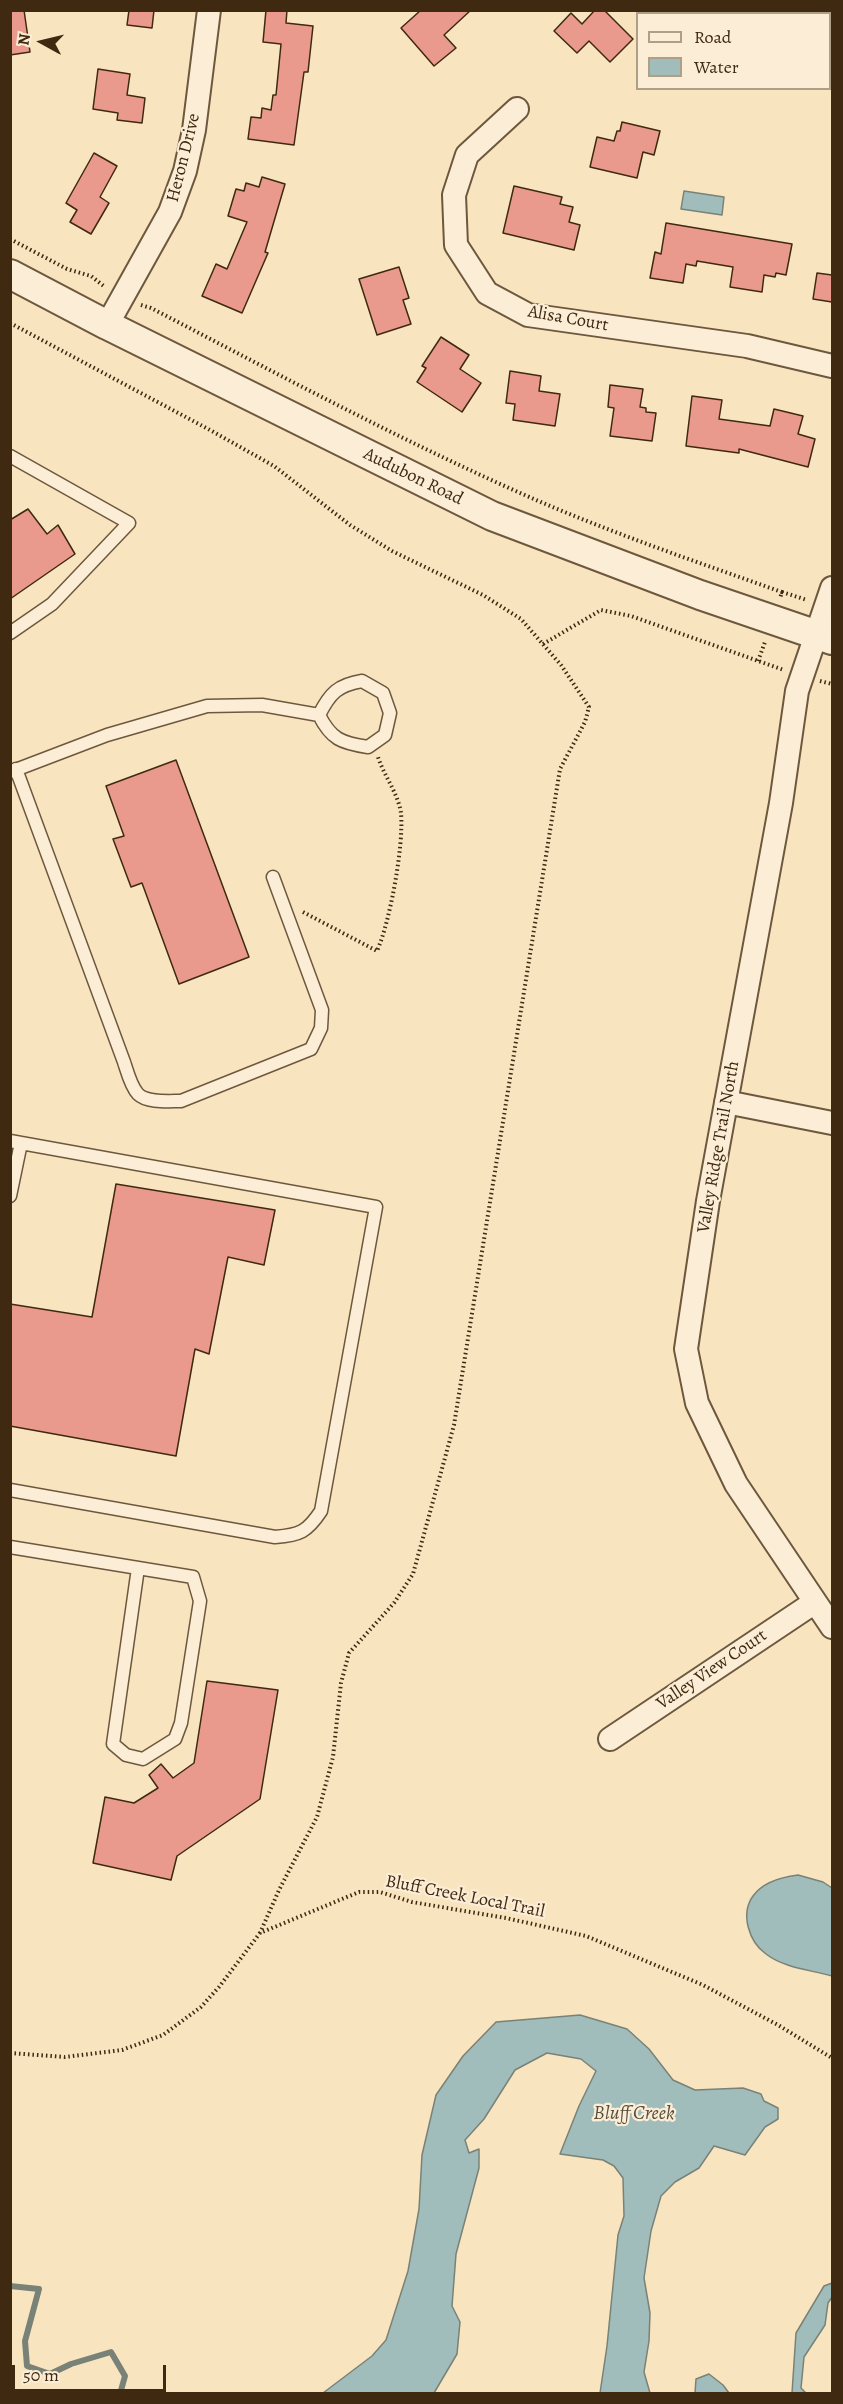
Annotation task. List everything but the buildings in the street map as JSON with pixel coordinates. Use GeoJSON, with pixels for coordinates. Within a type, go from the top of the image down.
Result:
{"type":"FeatureCollection","features":[{"type":"Feature","properties":{"kind":"street","name":"Heron Drive"},"geometry":{"type":"LineString","coordinates":[[107,325],[170,212],[185,171],[194,130],[209,10]]}},
{"type":"Feature","properties":{"kind":"street","name":"Alisa Court"},"geometry":{"type":"LineString","coordinates":[[517,109],[467,155],[454,195],[456,245],[487,293],[528,315],[747,346],[832,366]]}},
{"type":"Feature","properties":{"kind":"street","name":"Audubon Road"},"geometry":{"type":"LineString","coordinates":[[10,274],[107,325],[492,516],[700,596],[825,637]]}},
{"type":"Feature","properties":{"kind":"street","name":"Valley Ridge Trail North"},"geometry":{"type":"LineString","coordinates":[[832,588],[825,637],[802,676],[797,691],[781,803],[708,1201],[686,1349],[697,1403],[736,1484],[832,1627]]}},
{"type":"Feature","properties":{"kind":"street"},"geometry":{"type":"LineString","coordinates":[[726,1102],[832,1123]]}},
{"type":"Feature","properties":{"kind":"street","name":"Valley View Court"},"geometry":{"type":"LineString","coordinates":[[610,1738],[815,1602]]}},
{"type":"Feature","properties":{"kind":"lane"},"geometry":{"type":"LineString","coordinates":[[10,456],[129,523],[52,604],[10,633]]}},
{"type":"Feature","properties":{"kind":"lane"},"geometry":{"type":"LineString","coordinates":[[362,681],[383,693],[390,713],[385,735],[368,747],[346,744],[327,732],[319,715],[328,697],[346,684],[362,681]]}},
{"type":"Feature","properties":{"kind":"lane"},"geometry":{"type":"LineString","coordinates":[[273,877],[322,1010],[321,1028],[311,1049],[181,1101],[160,1101],[137,1094],[13,770],[107,735],[207,706],[262,705],[319,715]]}},
{"type":"Feature","properties":{"kind":"lane"},"geometry":{"type":"LineString","coordinates":[[10,1196],[16,1142],[376,1207],[321,1511],[310,1527],[294,1536],[275,1537],[10,1490]]}},
{"type":"Feature","properties":{"kind":"lane"},"geometry":{"type":"LineString","coordinates":[[10,1547],[193,1577],[200,1601],[181,1723],[175,1738],[143,1759],[126,1755],[113,1744],[138,1568]]}},
{"type":"Feature","properties":{"kind":"path"},"geometry":{"type":"LineString","coordinates":[[10,239],[67,269],[91,276],[122,300],[151,308],[442,457],[543,503],[658,549],[782,592],[758,661]]}},
{"type":"Feature","properties":{"kind":"path"},"geometry":{"type":"LineString","coordinates":[[10,323],[210,429],[274,466],[350,525],[384,546],[483,595],[521,619],[561,665],[589,707],[585,722],[561,769],[454,1425],[413,1574],[394,1603],[349,1653],[341,1683],[333,1757],[317,1817],[279,1890],[260,1934]]}},
{"type":"Feature","properties":{"kind":"path"},"geometry":{"type":"LineString","coordinates":[[543,644],[601,610],[632,616],[802,676],[832,684]]}},
{"type":"Feature","properties":{"kind":"path"},"geometry":{"type":"LineString","coordinates":[[288,917],[304,911],[377,951],[384,935],[400,846],[400,812],[392,785],[380,764],[374,742]]}},
{"type":"Feature","properties":{"kind":"path","name":"Bluff Creek Local Trail"},"geometry":{"type":"LineString","coordinates":[[10,2053],[65,2057],[122,2050],[163,2035],[201,2007],[260,1934],[359,1892],[380,1892],[412,1902],[506,1918],[586,1936],[703,1985],[778,2025],[832,2058]]}},
{"type":"Feature","properties":{"kind":"water"},"geometry":{"type":"Polygon","coordinates":[[[684,191],[724,197],[722,215],[681,209],[684,191]]]}},
{"type":"Feature","properties":{"kind":"water"},"geometry":{"type":"Polygon","coordinates":[[[798,1875],[823,1882],[832,1888],[832,1976],[789,1966],[773,1959],[760,1949],[748,1927],[749,1903],[757,1891],[773,1881],[798,1875]]]}},
{"type":"Feature","properties":{"kind":"water","name":"Bluff Creek"},"geometry":{"type":"Polygon","coordinates":[[[580,2015],[627,2029],[649,2049],[673,2080],[695,2090],[743,2088],[761,2094],[764,2101],[778,2108],[778,2119],[765,2127],[745,2155],[714,2146],[699,2168],[675,2182],[661,2196],[651,2231],[644,2278],[650,2313],[649,2341],[644,2372],[650,2393],[600,2393],[618,2235],[624,2216],[623,2178],[614,2166],[603,2160],[560,2154],[596,2071],[581,2059],[547,2053],[515,2070],[484,2119],[465,2140],[469,2153],[479,2149],[479,2168],[456,2254],[452,2306],[460,2322],[457,2354],[434,2393],[323,2393],[372,2356],[386,2340],[408,2271],[419,2209],[422,2155],[436,2095],[463,2056],[496,2022],[580,2015]]]}},
{"type":"Feature","properties":{"kind":"water"},"geometry":{"type":"Polygon","coordinates":[[[832,2283],[832,2297],[828,2303],[825,2325],[804,2357],[801,2388],[806,2393],[792,2393],[796,2333],[824,2286],[832,2283]]]}},
{"type":"Feature","properties":{"kind":"water"},"geometry":{"type":"Polygon","coordinates":[[[709,2374],[729,2393],[695,2393],[696,2379],[709,2374]]]}},
{"type":"Feature","properties":{"kind":"waterway","name":"Bluff Creek"},"geometry":{"type":"LineString","coordinates":[[10,2286],[39,2289],[25,2341],[27,2366],[50,2374],[71,2364],[111,2352],[125,2376],[120,2394]]}}]}
